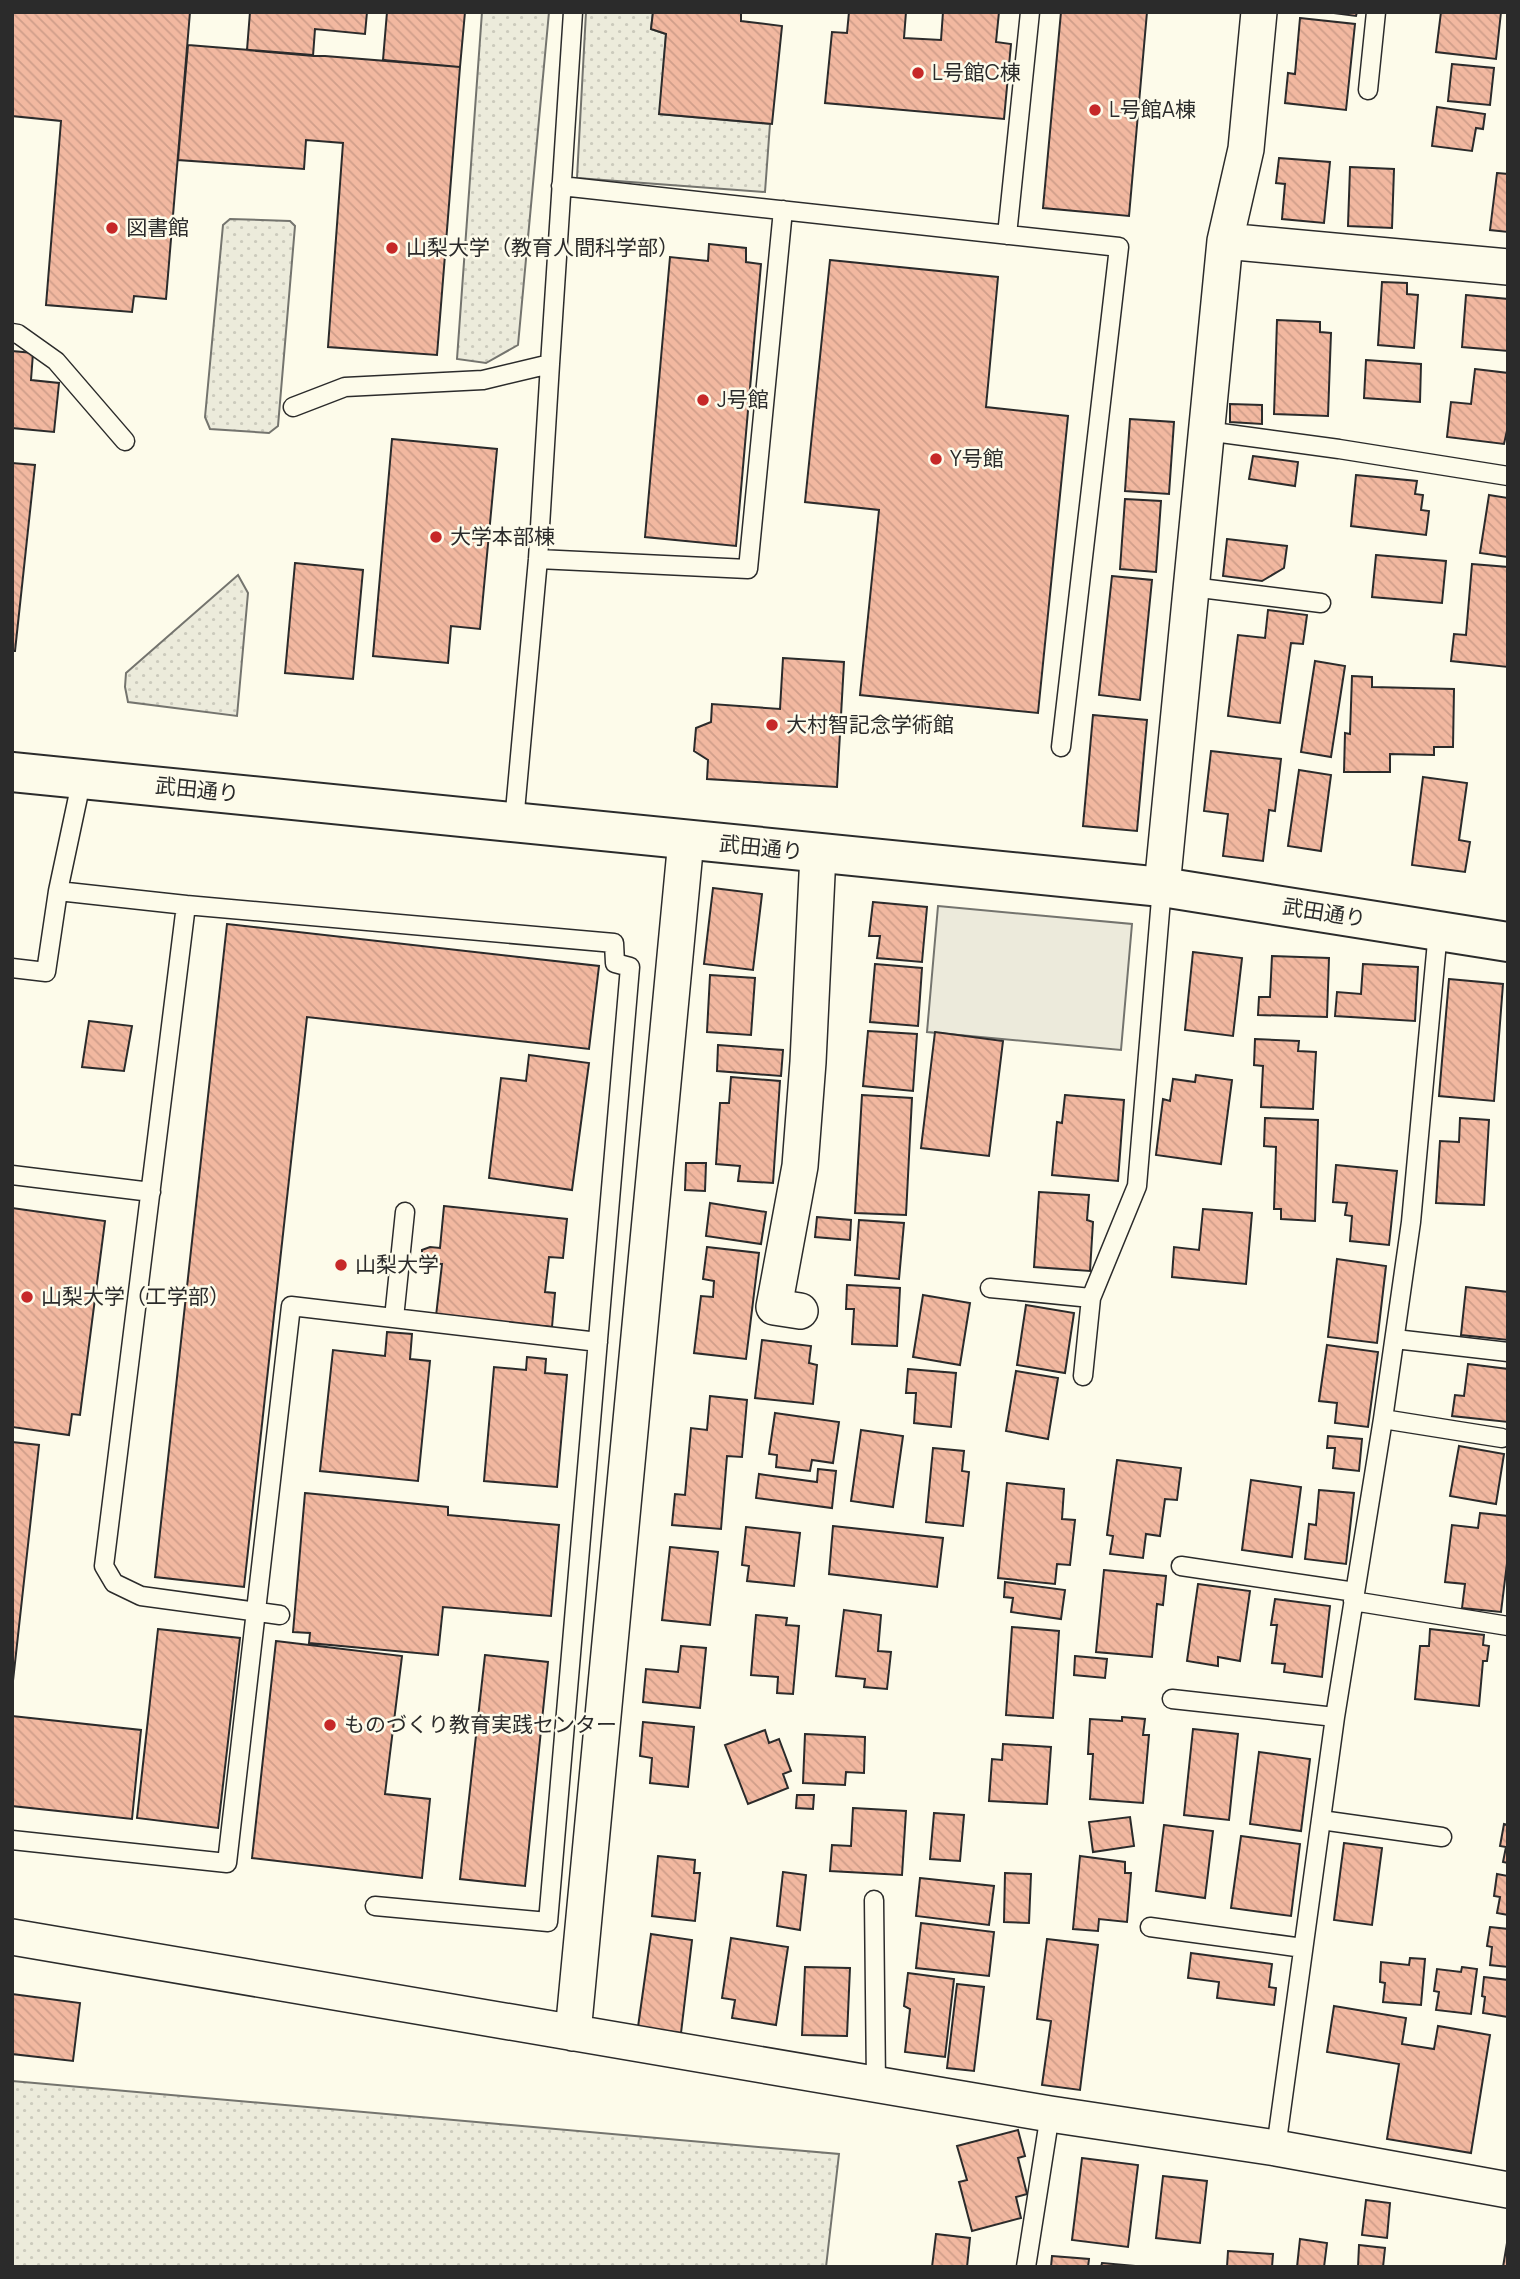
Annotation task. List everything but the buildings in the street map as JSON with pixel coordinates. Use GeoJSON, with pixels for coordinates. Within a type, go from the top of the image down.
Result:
{"type":"FeatureCollection","features":[{"type":"Feature","properties":{"kind":"main road","name":"武田通り"},"geometry":{"type":"LineString","coordinates":[[12,772],[1162,887],[1508,942]]}},
{"type":"Feature","properties":{"kind":"street"},"geometry":{"type":"LineString","coordinates":[[1162,887],[1224,241],[1246,149],[1259,12]]}},
{"type":"Feature","properties":{"kind":"street"},"geometry":{"type":"LineString","coordinates":[[1224,241],[1508,267]]}},
{"type":"Feature","properties":{"kind":"street"},"geometry":{"type":"LineString","coordinates":[[573,2033],[686,840]]}},
{"type":"Feature","properties":{"kind":"street"},"geometry":{"type":"LineString","coordinates":[[800,1311],[774,1307],[800,1166],[818,854]]}},
{"type":"Feature","properties":{"kind":"street"},"geometry":{"type":"LineString","coordinates":[[12,1937],[1050,2114],[1276,2148],[1508,2190]]}},
{"type":"Feature","properties":{"kind":"lane"},"geometry":{"type":"LineString","coordinates":[[514,822],[538,559],[573,12]]}},
{"type":"Feature","properties":{"kind":"lane"},"geometry":{"type":"LineString","coordinates":[[1007,235],[1030,12]]}},
{"type":"Feature","properties":{"kind":"lane"},"geometry":{"type":"LineString","coordinates":[[1368,90],[1376,12]]}},
{"type":"Feature","properties":{"kind":"lane"},"geometry":{"type":"LineString","coordinates":[[561,186],[1119,247],[1061,747]]}},
{"type":"Feature","properties":{"kind":"lane"},"geometry":{"type":"LineString","coordinates":[[538,559],[748,569],[783,210]]}},
{"type":"Feature","properties":{"kind":"lane"},"geometry":{"type":"LineString","coordinates":[[12,333],[18,334],[56,360],[125,441]]}},
{"type":"Feature","properties":{"kind":"lane"},"geometry":{"type":"LineString","coordinates":[[293,407],[345,387],[484,380],[550,364]]}},
{"type":"Feature","properties":{"kind":"lane"},"geometry":{"type":"LineString","coordinates":[[1206,430],[1508,476]]}},
{"type":"Feature","properties":{"kind":"lane"},"geometry":{"type":"LineString","coordinates":[[1192,587],[1321,603]]}},
{"type":"Feature","properties":{"kind":"lane"},"geometry":{"type":"LineString","coordinates":[[12,968],[46,972],[58,891],[82,778]]}},
{"type":"Feature","properties":{"kind":"lane"},"geometry":{"type":"LineString","coordinates":[[1083,1376],[1091,1298],[1137,1186],[1162,887]]}},
{"type":"Feature","properties":{"kind":"lane"},"geometry":{"type":"LineString","coordinates":[[58,891],[614,943],[615,963],[630,967],[548,1922],[376,1906]]}},
{"type":"Feature","properties":{"kind":"lane"},"geometry":{"type":"LineString","coordinates":[[186,905],[104,1566],[114,1583],[141,1596],[279,1615]]}},
{"type":"Feature","properties":{"kind":"lane"},"geometry":{"type":"LineString","coordinates":[[1276,2148],[1335,1717],[1383,1419],[1411,1222],[1438,931]]}},
{"type":"Feature","properties":{"kind":"lane"},"geometry":{"type":"LineString","coordinates":[[12,1175],[151,1192]]}},
{"type":"Feature","properties":{"kind":"lane"},"geometry":{"type":"LineString","coordinates":[[394,1318],[405,1212]]}},
{"type":"Feature","properties":{"kind":"lane"},"geometry":{"type":"LineString","coordinates":[[990,1288],[1091,1298]]}},
{"type":"Feature","properties":{"kind":"lane"},"geometry":{"type":"LineString","coordinates":[[12,1840],[228,1863],[291,1306],[598,1342]]}},
{"type":"Feature","properties":{"kind":"lane"},"geometry":{"type":"LineString","coordinates":[[1395,1339],[1508,1352]]}},
{"type":"Feature","properties":{"kind":"lane"},"geometry":{"type":"LineString","coordinates":[[1383,1419],[1502,1438]]}},
{"type":"Feature","properties":{"kind":"lane"},"geometry":{"type":"LineString","coordinates":[[1181,1566],[1508,1626]]}},
{"type":"Feature","properties":{"kind":"lane"},"geometry":{"type":"LineString","coordinates":[[1172,1699],[1335,1717]]}},
{"type":"Feature","properties":{"kind":"lane"},"geometry":{"type":"LineString","coordinates":[[1321,1820],[1442,1837]]}},
{"type":"Feature","properties":{"kind":"lane"},"geometry":{"type":"LineString","coordinates":[[874,1900],[876,2084]]}},
{"type":"Feature","properties":{"kind":"lane"},"geometry":{"type":"LineString","coordinates":[[1150,1927],[1303,1948]]}},
{"type":"Feature","properties":{"kind":"lane"},"geometry":{"type":"LineString","coordinates":[[1026,2267],[1050,2114]]}},
{"type":"Feature","properties":{"kind":"shaded area"},"geometry":{"type":"Polygon","coordinates":[[[482,12],[549,12],[518,345],[486,363],[457,359],[482,12]]]}},
{"type":"Feature","properties":{"kind":"shaded area"},"geometry":{"type":"Polygon","coordinates":[[[586,12],[653,12],[651,29],[666,34],[660,114],[770,124],[765,192],[577,178],[586,12]]]}},
{"type":"Feature","properties":{"kind":"shaded area"},"geometry":{"type":"Polygon","coordinates":[[[230,219],[290,221],[295,226],[278,426],[269,433],[210,429],[205,417],[223,225],[230,219]]]}},
{"type":"Feature","properties":{"kind":"shaded area"},"geometry":{"type":"Polygon","coordinates":[[[238,575],[248,593],[237,716],[128,702],[126,673],[238,575]]]}},
{"type":"Feature","properties":{"kind":"shaded area"},"geometry":{"type":"Polygon","coordinates":[[[938,906],[1132,924],[1121,1050],[927,1032],[938,906]]]}},
{"type":"Feature","properties":{"kind":"shaded area"},"geometry":{"type":"Polygon","coordinates":[[[12,2081],[839,2154],[826,2267],[12,2267],[12,2081]]]}},
{"type":"Feature","properties":{"kind":"place","name":"L号館C棟"},"geometry":{"type":"Point","coordinates":[918,73]}},
{"type":"Feature","properties":{"kind":"place","name":"L号館A棟"},"geometry":{"type":"Point","coordinates":[1095,110]}},
{"type":"Feature","properties":{"kind":"place","name":"図書館"},"geometry":{"type":"Point","coordinates":[112,228]}},
{"type":"Feature","properties":{"kind":"place","name":"山梨大学（教育人間科学部）"},"geometry":{"type":"Point","coordinates":[392,248]}},
{"type":"Feature","properties":{"kind":"place","name":"J号館"},"geometry":{"type":"Point","coordinates":[703,400]}},
{"type":"Feature","properties":{"kind":"place","name":"Y号館"},"geometry":{"type":"Point","coordinates":[936,459]}},
{"type":"Feature","properties":{"kind":"place","name":"大学本部棟"},"geometry":{"type":"Point","coordinates":[436,537]}},
{"type":"Feature","properties":{"kind":"place","name":"大村智記念学術館"},"geometry":{"type":"Point","coordinates":[772,725]}},
{"type":"Feature","properties":{"kind":"place","name":"山梨大学"},"geometry":{"type":"Point","coordinates":[341,1265]}},
{"type":"Feature","properties":{"kind":"place","name":"山梨大学（工学部）"},"geometry":{"type":"Point","coordinates":[27,1297]}},
{"type":"Feature","properties":{"kind":"place","name":"ものづくり教育実践センター"},"geometry":{"type":"Point","coordinates":[330,1725]}}]}
